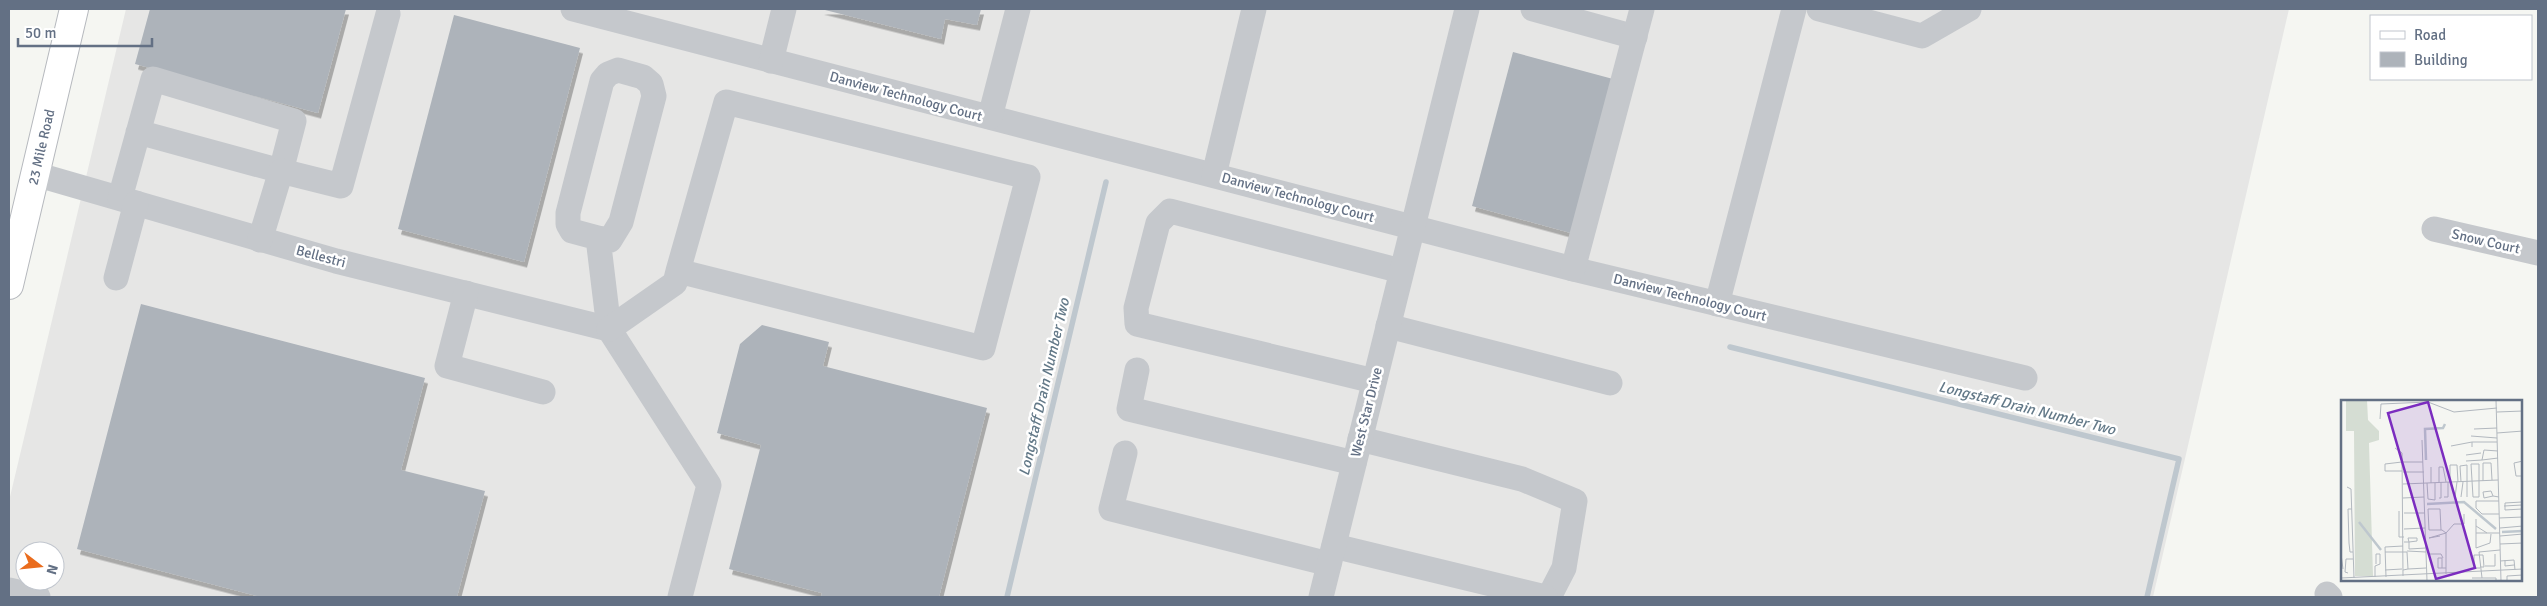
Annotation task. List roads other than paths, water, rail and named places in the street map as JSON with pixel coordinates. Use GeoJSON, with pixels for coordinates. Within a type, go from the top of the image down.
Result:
{"type":"FeatureCollection","features":[{"type":"Feature","properties":{"kind":"main road","name":"23 Mile Road"},"geometry":{"type":"LineString","coordinates":[[9,285],[17,214],[35,174],[74,9]]}},
{"type":"Feature","properties":{"kind":"street","name":"Danview Technology Court"},"geometry":{"type":"LineString","coordinates":[[573,9],[1573,269],[2025,378]]}},
{"type":"Feature","properties":{"kind":"street"},"geometry":{"type":"LineString","coordinates":[[771,61],[784,9]]}},
{"type":"Feature","properties":{"kind":"street"},"geometry":{"type":"LineString","coordinates":[[990,117],[1018,9]]}},
{"type":"Feature","properties":{"kind":"street"},"geometry":{"type":"LineString","coordinates":[[1214,175],[1254,9]]}},
{"type":"Feature","properties":{"kind":"street","name":"West Star Drive"},"geometry":{"type":"LineString","coordinates":[[1320,597],[1467,9]]}},
{"type":"Feature","properties":{"kind":"street"},"geometry":{"type":"LineString","coordinates":[[1534,9],[1635,37]]}},
{"type":"Feature","properties":{"kind":"street"},"geometry":{"type":"LineString","coordinates":[[1573,269],[1642,9]]}},
{"type":"Feature","properties":{"kind":"street"},"geometry":{"type":"LineString","coordinates":[[1717,304],[1794,9]]}},
{"type":"Feature","properties":{"kind":"street"},"geometry":{"type":"LineString","coordinates":[[1819,9],[1922,36],[1970,9]]}},
{"type":"Feature","properties":{"kind":"street"},"geometry":{"type":"LineString","coordinates":[[138,132],[341,186],[388,14]]}},
{"type":"Feature","properties":{"kind":"street"},"geometry":{"type":"LineString","coordinates":[[618,70],[643,77],[651,84],[654,96],[621,222],[610,240],[598,238],[572,231],[568,224],[568,213],[602,81],[608,74],[618,70]]}},
{"type":"Feature","properties":{"kind":"street"},"geometry":{"type":"LineString","coordinates":[[116,278],[138,132],[153,79],[294,121],[260,240]]}},
{"type":"Feature","properties":{"kind":"street"},"geometry":{"type":"LineString","coordinates":[[609,329],[675,283],[678,271],[726,102],[1028,177],[983,348],[678,271]]}},
{"type":"Feature","properties":{"kind":"street","name":"Bellestri"},"geometry":{"type":"LineString","coordinates":[[35,174],[260,240],[609,329]]}},
{"type":"Feature","properties":{"kind":"street"},"geometry":{"type":"LineString","coordinates":[[1374,381],[1137,324],[1136,308],[1158,223],[1170,211],[1401,272]]}},
{"type":"Feature","properties":{"kind":"street","name":"Snow Court"},"geometry":{"type":"LineString","coordinates":[[2434,229],[2538,253]]}},
{"type":"Feature","properties":{"kind":"street"},"geometry":{"type":"LineString","coordinates":[[598,238],[609,329],[708,485],[680,597]]}},
{"type":"Feature","properties":{"kind":"street"},"geometry":{"type":"LineString","coordinates":[[466,293],[447,366],[542,392]]}},
{"type":"Feature","properties":{"kind":"street"},"geometry":{"type":"LineString","coordinates":[[1388,326],[1610,383]]}},
{"type":"Feature","properties":{"kind":"street"},"geometry":{"type":"LineString","coordinates":[[1137,370],[1129,409],[1354,463]]}},
{"type":"Feature","properties":{"kind":"street"},"geometry":{"type":"LineString","coordinates":[[1360,438],[1522,479],[1575,501],[1564,568],[1549,597]]}},
{"type":"Feature","properties":{"kind":"street"},"geometry":{"type":"LineString","coordinates":[[1126,453],[1111,508],[1331,555],[1545,597]]}},
{"type":"Feature","properties":{"kind":"street"},"geometry":{"type":"LineString","coordinates":[[9,590],[38,597]]}},
{"type":"Feature","properties":{"kind":"waterway","name":"Longstaff Drain Number Two"},"geometry":{"type":"LineString","coordinates":[[1007,597],[1106,182]]}},
{"type":"Feature","properties":{"kind":"waterway","name":"Longstaff Drain Number Two"},"geometry":{"type":"LineString","coordinates":[[1730,347],[2179,459],[2147,597]]}}]}
